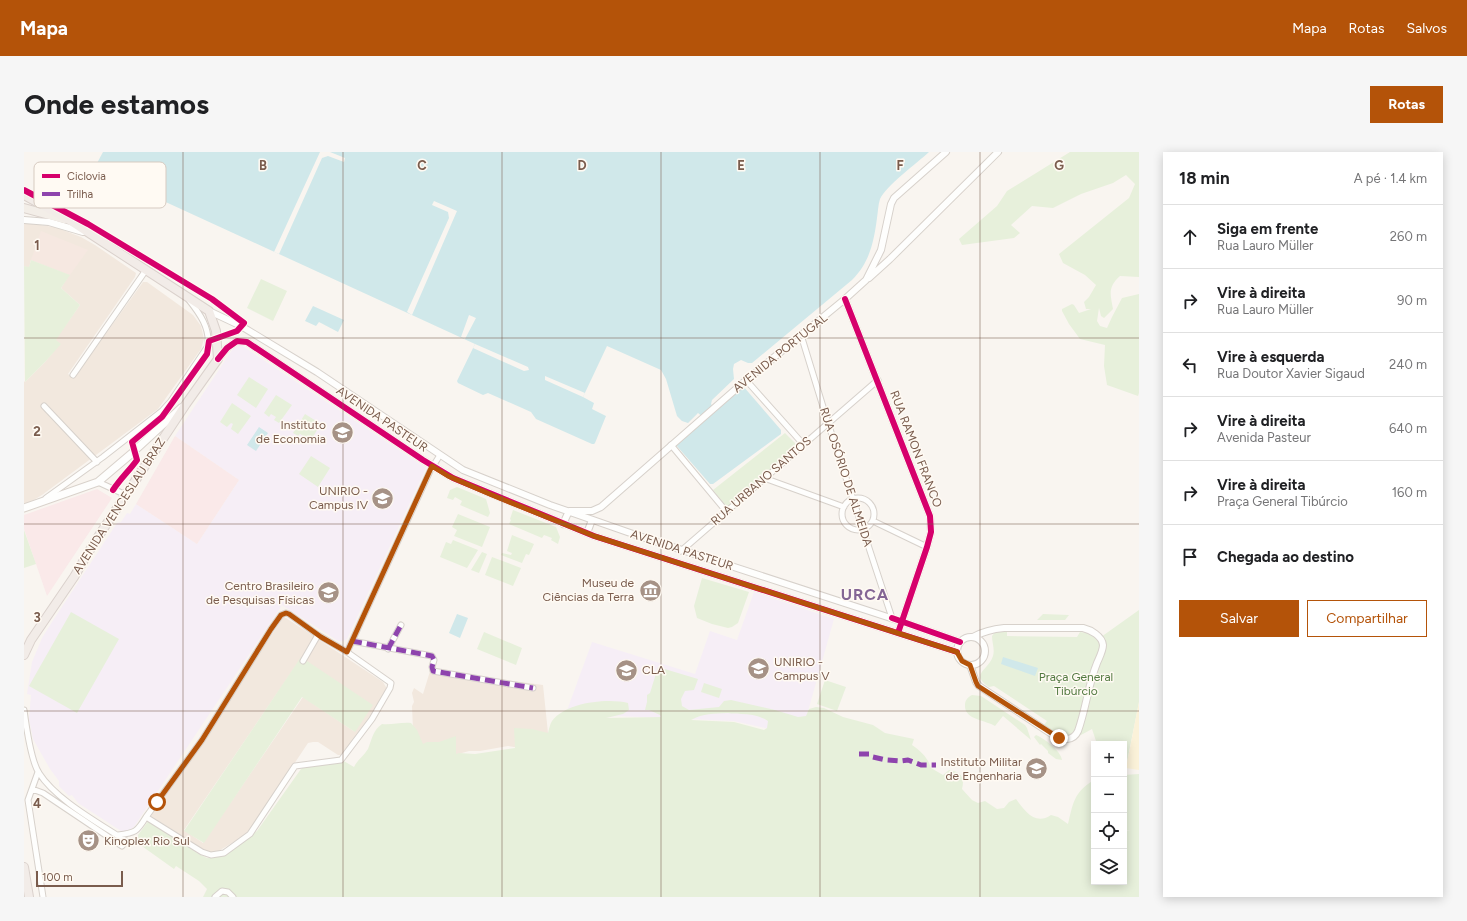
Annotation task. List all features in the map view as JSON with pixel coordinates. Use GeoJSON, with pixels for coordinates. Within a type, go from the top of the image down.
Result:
{"type":"FeatureCollection","features":[{"type":"Feature","properties":{"kind":"highway"},"geometry":{"type":"LineString","coordinates":[[24,194],[34,200]]}},
{"type":"Feature","properties":{"kind":"highway"},"geometry":{"type":"LineString","coordinates":[[48,208],[69,220]]}},
{"type":"Feature","properties":{"kind":"highway","name":"AVENIDA PASTEUR"},"geometry":{"type":"LineString","coordinates":[[69,220],[209,311]]}},
{"type":"Feature","properties":{"kind":"highway"},"geometry":{"type":"LineString","coordinates":[[209,311],[216,331],[218,359]]}},
{"type":"Feature","properties":{"kind":"highway","name":"AVENIDA VENCESLAU BRAZ"},"geometry":{"type":"LineString","coordinates":[[24,654],[31,640],[74,577],[126,495],[186,404],[218,359]]}},
{"type":"Feature","properties":{"kind":"highway"},"geometry":{"type":"LineString","coordinates":[[24,867],[29,897]]}},
{"type":"Feature","properties":{"kind":"main road","name":"AVENIDA PASTEUR"},"geometry":{"type":"LineString","coordinates":[[24,208],[69,220]]}},
{"type":"Feature","properties":{"kind":"main road"},"geometry":{"type":"LineString","coordinates":[[24,508],[98,482],[186,404]]}},
{"type":"Feature","properties":{"kind":"street","name":"AVENIDA PORTUGAL"},"geometry":{"type":"LineString","coordinates":[[569,511],[592,511],[601,507],[745,381],[866,280],[881,250],[891,204],[894,198],[946,152]]}},
{"type":"Feature","properties":{"kind":"street"},"geometry":{"type":"LineString","coordinates":[[866,280],[890,259],[998,152]]}},
{"type":"Feature","properties":{"kind":"street","name":"AVENIDA PASTEUR"},"geometry":{"type":"LineString","coordinates":[[24,220],[49,222],[88,233]]}},
{"type":"Feature","properties":{"kind":"street"},"geometry":{"type":"LineString","coordinates":[[881,250],[890,259]]}},
{"type":"Feature","properties":{"kind":"street"},"geometry":{"type":"LineString","coordinates":[[73,375],[146,270]]}},
{"type":"Feature","properties":{"kind":"street"},"geometry":{"type":"LineString","coordinates":[[39,503],[97,462],[162,411],[171,401],[208,346],[207,332],[198,312],[186,296]]}},
{"type":"Feature","properties":{"kind":"street","name":"RUA RAMON FRANCO"},"geometry":{"type":"LineString","coordinates":[[845,299],[930,516],[931,532],[927,547],[898,633]]}},
{"type":"Feature","properties":{"kind":"street","name":"AVENIDA PASTEUR"},"geometry":{"type":"LineString","coordinates":[[209,311],[241,326],[317,372],[462,470],[592,520],[681,551],[892,618],[960,642]]}},
{"type":"Feature","properties":{"kind":"street","name":"RUA OSÓRIO DE ALMEIDA"},"geometry":{"type":"LineString","coordinates":[[801,335],[892,618]]}},
{"type":"Feature","properties":{"kind":"street","name":"AVENIDA PASTEUR"},"geometry":{"type":"LineString","coordinates":[[218,359],[227,348],[237,341],[247,342],[432,466],[453,478],[586,533],[957,652]]}},
{"type":"Feature","properties":{"kind":"street"},"geometry":{"type":"LineString","coordinates":[[310,384],[317,372]]}},
{"type":"Feature","properties":{"kind":"street","name":"RUA URBANO SANTOS"},"geometry":{"type":"LineString","coordinates":[[681,551],[878,380]]}},
{"type":"Feature","properties":{"kind":"street"},"geometry":{"type":"LineString","coordinates":[[745,381],[803,444]]}},
{"type":"Feature","properties":{"kind":"street"},"geometry":{"type":"LineString","coordinates":[[44,406],[97,462]]}},
{"type":"Feature","properties":{"kind":"street"},"geometry":{"type":"LineString","coordinates":[[673,443],[726,512]]}},
{"type":"Feature","properties":{"kind":"street"},"geometry":{"type":"LineString","coordinates":[[347,652],[432,466],[440,455]]}},
{"type":"Feature","properties":{"kind":"street"},"geometry":{"type":"LineString","coordinates":[[764,478],[844,507]]}},
{"type":"Feature","properties":{"kind":"street"},"geometry":{"type":"LineString","coordinates":[[98,482],[126,495]]}},
{"type":"Feature","properties":{"kind":"street"},"geometry":{"type":"LineString","coordinates":[[853,499],[862,499],[870,503],[874,512],[873,521],[869,527],[863,530],[852,530],[844,523],[842,512],[848,502],[853,499]]}},
{"type":"Feature","properties":{"kind":"street"},"geometry":{"type":"LineString","coordinates":[[563,524],[569,511]]}},
{"type":"Feature","properties":{"kind":"street"},"geometry":{"type":"LineString","coordinates":[[586,533],[592,520]]}},
{"type":"Feature","properties":{"kind":"street"},"geometry":{"type":"LineString","coordinates":[[873,521],[927,547]]}},
{"type":"Feature","properties":{"kind":"street"},"geometry":{"type":"LineString","coordinates":[[826,610],[830,598]]}},
{"type":"Feature","properties":{"kind":"street"},"geometry":{"type":"LineString","coordinates":[[118,835],[136,832],[146,817],[202,740],[281,615],[286,613],[289,614],[391,683],[390,688],[372,719],[341,760],[295,766],[250,834],[228,851],[224,853],[211,854],[202,852],[146,817]]}},
{"type":"Feature","properties":{"kind":"street"},"geometry":{"type":"LineString","coordinates":[[388,649],[401,625]]}},
{"type":"Feature","properties":{"kind":"street"},"geometry":{"type":"LineString","coordinates":[[1004,628],[1083,628],[1093,631],[1096,634],[1103,646],[1092,677],[1078,731],[1073,738],[1066,740],[1053,735],[978,686],[970,665],[962,661],[957,652],[960,642],[966,638],[974,637],[992,629],[1004,628]]}},
{"type":"Feature","properties":{"kind":"street"},"geometry":{"type":"LineString","coordinates":[[303,661],[318,635]]}},
{"type":"Feature","properties":{"kind":"street"},"geometry":{"type":"LineString","coordinates":[[970,665],[979,662],[984,655],[984,646],[982,642],[974,637]]}},
{"type":"Feature","properties":{"kind":"street"},"geometry":{"type":"LineString","coordinates":[[352,641],[388,649],[432,656],[434,660],[432,670],[533,688]]}},
{"type":"Feature","properties":{"kind":"street"},"geometry":{"type":"LineString","coordinates":[[24,710],[31,749],[38,772],[63,798],[126,840],[122,846],[43,793],[32,789]]}},
{"type":"Feature","properties":{"kind":"street"},"geometry":{"type":"LineString","coordinates":[[38,772],[28,797],[43,897]]}},
{"type":"Feature","properties":{"kind":"street"},"geometry":{"type":"LineString","coordinates":[[43,793],[49,785]]}},
{"type":"Feature","properties":{"kind":"street"},"geometry":{"type":"LineString","coordinates":[[73,813],[76,808]]}},
{"type":"Feature","properties":{"kind":"street"},"geometry":{"type":"LineString","coordinates":[[215,897],[222,891],[228,892],[233,897]]}},
{"type":"Feature","properties":{"kind":"shaded area"},"geometry":{"type":"Polygon","coordinates":[[[24,223],[55,227],[81,237],[136,273],[135,277],[68,374],[74,378],[143,282],[147,282],[193,315],[201,326],[204,339],[201,349],[158,409],[42,495],[24,504],[24,381],[25,382],[45,362],[60,344],[55,340],[80,305],[61,288],[69,275],[31,260],[29,268],[24,266],[24,223]]]}},
{"type":"Feature","properties":{"kind":"shaded area"},"geometry":{"type":"Polygon","coordinates":[[[41,231],[88,250],[70,275],[31,260],[41,231]]]}},
{"type":"Feature","properties":{"kind":"shaded area"},"geometry":{"type":"Polygon","coordinates":[[[241,345],[426,468],[347,639],[338,641],[282,605],[134,827],[128,831],[121,831],[78,803],[72,795],[69,796],[59,786],[59,781],[50,769],[33,739],[29,719],[31,695],[27,694],[32,662],[42,638],[117,523],[121,522],[127,513],[130,514],[136,504],[197,544],[239,480],[175,436],[234,347],[241,345]]]}},
{"type":"Feature","properties":{"kind":"shaded area"},"geometry":{"type":"Polygon","coordinates":[[[175,436],[239,480],[197,544],[136,504],[175,436]]]}},
{"type":"Feature","properties":{"kind":"shaded area"},"geometry":{"type":"Polygon","coordinates":[[[97,489],[112,498],[47,596],[24,529],[24,515],[97,489]]]}},
{"type":"Feature","properties":{"kind":"shaded area","name":"UNIRIO - Campus V"},"geometry":{"type":"Polygon","coordinates":[[[754,592],[834,619],[801,736],[734,721],[617,716],[562,724],[592,642],[695,674],[710,631],[737,640],[754,592]]]}},
{"type":"Feature","properties":{"kind":"shaded area"},"geometry":{"type":"Polygon","coordinates":[[[283,618],[286,618],[383,682],[386,687],[386,693],[344,755],[338,755],[318,742],[308,743],[252,827],[245,835],[217,852],[204,850],[151,816],[283,618]],[[301,658],[184,830],[203,843],[303,697],[355,732],[301,658]]]}},
{"type":"Feature","properties":{"kind":"shaded area"},"geometry":{"type":"Polygon","coordinates":[[[431,668],[460,674],[543,685],[548,733],[520,748],[508,746],[480,751],[469,751],[430,762],[413,730],[412,706],[414,702],[412,693],[414,688],[423,694],[431,668]]]}},
{"type":"Feature","properties":{"kind":"green space"},"geometry":{"type":"Polygon","coordinates":[[[1070,152],[1139,152],[1139,277],[1120,276],[1116,280],[1111,291],[1113,309],[1104,318],[1101,316],[1099,308],[1097,321],[1100,326],[1107,328],[1122,298],[1139,294],[1138,396],[1107,385],[1104,366],[1105,345],[1080,339],[1062,311],[1062,309],[1072,304],[1079,313],[1091,309],[1086,309],[1084,302],[1089,297],[1096,285],[1085,275],[1063,263],[1059,254],[1129,198],[1135,184],[1126,175],[1113,183],[1081,194],[1053,208],[1032,206],[1011,225],[1020,233],[1014,238],[962,245],[959,239],[997,206],[1007,191],[1070,152]]]}},
{"type":"Feature","properties":{"kind":"green space"},"geometry":{"type":"Polygon","coordinates":[[[31,260],[70,275],[61,288],[80,305],[56,340],[61,344],[25,382],[24,266],[29,267],[31,260]]]}},
{"type":"Feature","properties":{"kind":"green space"},"geometry":{"type":"Polygon","coordinates":[[[261,279],[287,291],[273,321],[247,308],[261,279]]]}},
{"type":"Feature","properties":{"kind":"green space"},"geometry":{"type":"Polygon","coordinates":[[[249,377],[268,389],[256,408],[237,395],[249,377]]]}},
{"type":"Feature","properties":{"kind":"green space"},"geometry":{"type":"Polygon","coordinates":[[[276,395],[292,405],[279,423],[274,420],[276,417],[271,414],[269,417],[264,413],[276,395]]]}},
{"type":"Feature","properties":{"kind":"green space"},"geometry":{"type":"Polygon","coordinates":[[[232,403],[251,416],[238,434],[231,429],[233,424],[231,423],[227,427],[220,422],[232,403]]]}},
{"type":"Feature","properties":{"kind":"green space"},"geometry":{"type":"Polygon","coordinates":[[[305,414],[321,424],[309,443],[303,439],[305,437],[300,434],[298,436],[293,433],[305,414]]]}},
{"type":"Feature","properties":{"kind":"green space"},"geometry":{"type":"Polygon","coordinates":[[[785,433],[795,443],[795,447],[727,507],[713,490],[785,433]]]}},
{"type":"Feature","properties":{"kind":"green space"},"geometry":{"type":"Polygon","coordinates":[[[311,456],[330,468],[318,487],[299,474],[311,456]]]}},
{"type":"Feature","properties":{"kind":"green space"},"geometry":{"type":"Polygon","coordinates":[[[457,487],[486,499],[490,513],[488,517],[460,505],[462,501],[455,497],[453,500],[447,498],[450,490],[457,487]]]}},
{"type":"Feature","properties":{"kind":"green space"},"geometry":{"type":"Polygon","coordinates":[[[513,510],[556,527],[560,537],[558,544],[551,540],[552,538],[544,535],[542,538],[509,524],[513,510]]]}},
{"type":"Feature","properties":{"kind":"green space"},"geometry":{"type":"Polygon","coordinates":[[[458,514],[490,527],[482,547],[454,536],[457,530],[452,527],[458,514]]]}},
{"type":"Feature","properties":{"kind":"green space"},"geometry":{"type":"Polygon","coordinates":[[[24,530],[36,564],[24,568],[24,530]]]}},
{"type":"Feature","properties":{"kind":"green space"},"geometry":{"type":"Polygon","coordinates":[[[512,535],[534,544],[529,555],[526,554],[522,563],[501,555],[502,553],[511,555],[512,553],[507,551],[512,535]]]}},
{"type":"Feature","properties":{"kind":"green space"},"geometry":{"type":"Polygon","coordinates":[[[453,540],[478,550],[467,568],[440,557],[446,542],[451,544],[453,540]]]}},
{"type":"Feature","properties":{"kind":"green space"},"geometry":{"type":"Polygon","coordinates":[[[482,552],[487,554],[479,573],[471,570],[482,552]]]}},
{"type":"Feature","properties":{"kind":"green space"},"geometry":{"type":"Polygon","coordinates":[[[492,557],[521,568],[513,586],[485,575],[492,557]]]}},
{"type":"Feature","properties":{"kind":"green space"},"geometry":{"type":"Polygon","coordinates":[[[702,578],[749,592],[738,623],[728,628],[697,618],[694,606],[702,578]]]}},
{"type":"Feature","properties":{"kind":"green space","name":"Praça General Tibúrcio"},"geometry":{"type":"Polygon","coordinates":[[[1139,610],[1139,702],[1127,762],[1127,741],[1096,741],[1092,729],[1068,742],[1044,725],[1047,721],[994,686],[989,687],[983,683],[980,675],[993,656],[994,651],[992,636],[996,631],[1007,631],[1007,636],[1077,637],[1080,632],[1093,634],[1096,630],[1101,637],[1139,610]]]}},
{"type":"Feature","properties":{"kind":"green space"},"geometry":{"type":"Polygon","coordinates":[[[71,612],[119,639],[77,713],[29,686],[71,612]]]}},
{"type":"Feature","properties":{"kind":"green space"},"geometry":{"type":"Polygon","coordinates":[[[1043,614],[1069,615],[1065,620],[1037,620],[1043,614]]]}},
{"type":"Feature","properties":{"kind":"green space"},"geometry":{"type":"Polygon","coordinates":[[[484,632],[522,648],[516,665],[477,649],[484,632]]]}},
{"type":"Feature","properties":{"kind":"green space"},"geometry":{"type":"Polygon","coordinates":[[[301,657],[373,705],[355,732],[302,697],[204,843],[184,831],[301,657]]]}},
{"type":"Feature","properties":{"kind":"green space"},"geometry":{"type":"Polygon","coordinates":[[[658,667],[698,679],[694,690],[685,691],[681,699],[682,706],[689,710],[719,707],[724,701],[731,700],[798,717],[806,716],[809,709],[816,707],[824,708],[843,717],[873,725],[885,733],[914,739],[912,745],[924,755],[931,768],[943,775],[949,770],[957,772],[961,776],[963,781],[962,789],[972,800],[978,803],[985,801],[997,809],[1004,808],[1009,802],[1016,799],[1031,816],[1040,819],[1051,815],[1058,817],[1068,824],[1075,799],[1082,789],[1091,782],[1091,885],[1127,885],[1127,831],[1130,831],[1127,830],[1127,775],[1139,774],[1139,897],[203,897],[207,889],[199,881],[176,866],[174,869],[139,844],[138,835],[149,820],[197,853],[207,858],[213,858],[257,831],[301,769],[304,767],[342,760],[354,767],[365,754],[375,732],[382,724],[411,723],[417,730],[423,744],[427,742],[439,742],[456,736],[456,754],[475,754],[515,748],[514,728],[532,729],[548,733],[551,722],[558,715],[567,709],[588,703],[610,701],[628,703],[629,710],[623,714],[606,718],[661,717],[660,715],[649,710],[645,710],[647,695],[650,693],[658,667]],[[713,714],[704,715],[691,720],[734,722],[764,730],[767,728],[768,721],[748,714],[713,714]]]}},
{"type":"Feature","properties":{"kind":"green space"},"geometry":{"type":"Polygon","coordinates":[[[825,680],[846,687],[837,711],[817,704],[825,680]]]}},
{"type":"Feature","properties":{"kind":"green space"},"geometry":{"type":"Polygon","coordinates":[[[704,683],[722,689],[719,698],[701,692],[704,683]]]}},
{"type":"Feature","properties":{"kind":"green space"},"geometry":{"type":"Polygon","coordinates":[[[972,695],[981,696],[1025,725],[1031,740],[1003,716],[995,726],[976,719],[968,714],[965,705],[967,699],[972,695]]]}},
{"type":"Feature","properties":{"kind":"green space"},"geometry":{"type":"Polygon","coordinates":[[[1036,735],[1044,739],[1056,749],[1062,760],[1056,759],[1048,753],[1048,751],[1041,744],[1040,745],[1034,737],[1036,735]]]}},
{"type":"Feature","properties":{"kind":"sand"},"geometry":{"type":"Polygon","coordinates":[[[1139,702],[1139,770],[1127,768],[1139,702]]]}},
{"type":"Feature","properties":{"kind":"water"},"geometry":{"type":"Polygon","coordinates":[[[103,152],[929,152],[895,181],[883,194],[878,206],[870,251],[863,266],[852,280],[752,363],[741,360],[734,364],[734,379],[712,400],[711,404],[713,407],[743,386],[781,430],[781,434],[713,484],[710,484],[676,445],[704,418],[698,413],[688,423],[682,421],[677,416],[666,379],[661,370],[607,346],[583,397],[594,403],[592,409],[606,416],[595,443],[592,444],[536,419],[531,412],[488,393],[483,395],[458,383],[457,381],[475,344],[166,202],[166,162],[98,162],[103,152]]]}},
{"type":"Feature","properties":{"kind":"water"},"geometry":{"type":"Polygon","coordinates":[[[313,306],[344,320],[338,332],[319,322],[316,326],[305,321],[313,306]]]}},
{"type":"Feature","properties":{"kind":"water"},"geometry":{"type":"Polygon","coordinates":[[[259,427],[268,433],[256,451],[247,445],[259,427]]]}},
{"type":"Feature","properties":{"kind":"water"},"geometry":{"type":"Polygon","coordinates":[[[457,614],[468,618],[460,638],[449,633],[457,614]]]}},
{"type":"Feature","properties":{"kind":"water"},"geometry":{"type":"Polygon","coordinates":[[[1003,657],[1038,668],[1035,676],[1001,664],[1003,657]]]}},
{"type":"Feature","properties":{"kind":"pier"},"geometry":{"type":"Polygon","coordinates":[[[320,152],[330,152],[345,158],[344,162],[328,156],[322,158],[279,254],[274,252],[320,152]]]}},
{"type":"Feature","properties":{"kind":"pier"},"geometry":{"type":"Polygon","coordinates":[[[434,201],[457,211],[412,315],[407,312],[449,218],[448,212],[432,205],[434,201]]]}},
{"type":"Feature","properties":{"kind":"pier"},"geometry":{"type":"Polygon","coordinates":[[[469,315],[476,318],[465,339],[461,337],[469,315]]]}},
{"type":"Feature","properties":{"kind":"pier"},"geometry":{"type":"Polygon","coordinates":[[[475,344],[528,367],[529,370],[524,371],[473,348],[475,344]]]}},
{"type":"Feature","properties":{"kind":"pier"},"geometry":{"type":"Polygon","coordinates":[[[545,376],[585,393],[583,397],[545,380],[545,376]]]}},
{"type":"Feature","properties":{"kind":"marked path"},"geometry":{"type":"LineString","coordinates":[[388,649],[401,625]]}},
{"type":"Feature","properties":{"kind":"marked path"},"geometry":{"type":"LineString","coordinates":[[352,641],[432,656],[434,660],[432,667],[433,671],[533,688]]}},
{"type":"Feature","properties":{"kind":"marked path"},"geometry":{"type":"LineString","coordinates":[[859,754],[869,754],[873,757],[886,760],[908,760],[921,765],[936,765]]}},
{"type":"Feature","properties":{"kind":"cycle path"},"geometry":{"type":"LineString","coordinates":[[24,190],[34,195]]}},
{"type":"Feature","properties":{"kind":"cycle path"},"geometry":{"type":"LineString","coordinates":[[58,208],[88,224],[212,299],[244,323],[237,331],[209,341],[207,354],[162,417],[132,442],[137,460],[113,490]]}},
{"type":"Feature","properties":{"kind":"cycle path"},"geometry":{"type":"LineString","coordinates":[[845,299],[930,516],[931,532],[927,547],[898,633]]}},
{"type":"Feature","properties":{"kind":"cycle path"},"geometry":{"type":"LineString","coordinates":[[218,359],[227,348],[237,341],[247,342],[423,460],[453,478],[594,536],[957,652]]}},
{"type":"Feature","properties":{"kind":"cycle path"},"geometry":{"type":"LineString","coordinates":[[892,618],[960,642]]}},
{"type":"Feature","properties":{"kind":"place","name":"Instituto de Economia"},"geometry":{"type":"Point","coordinates":[342,432]}},
{"type":"Feature","properties":{"kind":"place","name":"UNIRIO - Campus IV"},"geometry":{"type":"Point","coordinates":[383,498]}},
{"type":"Feature","properties":{"kind":"place","name":"Museu de Ciências da Terra"},"geometry":{"type":"Point","coordinates":[650,590]}},
{"type":"Feature","properties":{"kind":"place","name":"Centro Brasileiro de Pesquisas Físicas"},"geometry":{"type":"Point","coordinates":[329,593]}},
{"type":"Feature","properties":{"kind":"place","name":"UNIRIO - Campus V"},"geometry":{"type":"Point","coordinates":[758,669]}},
{"type":"Feature","properties":{"kind":"place","name":"CLA"},"geometry":{"type":"Point","coordinates":[627,670]}},
{"type":"Feature","properties":{"kind":"place","name":"Instituto Militar de Engenharia"},"geometry":{"type":"Point","coordinates":[1037,769]}},
{"type":"Feature","properties":{"kind":"place","name":"Kinoplex Rio Sul"},"geometry":{"type":"Point","coordinates":[88,841]}},
{"type":"Feature","properties":{"kind":"district","name":"URCA"},"geometry":{"type":"Point","coordinates":[865,594]}},
{"type":"Feature","properties":{"kind":"route"},"geometry":{"type":"LineString","coordinates":[[157,802],[202,740],[281,615],[286,613],[289,614],[321,637],[347,652],[389,563],[432,466],[448,476],[594,536],[957,652],[959,658],[964,663],[970,665],[978,686],[1059,738]]}}]}
